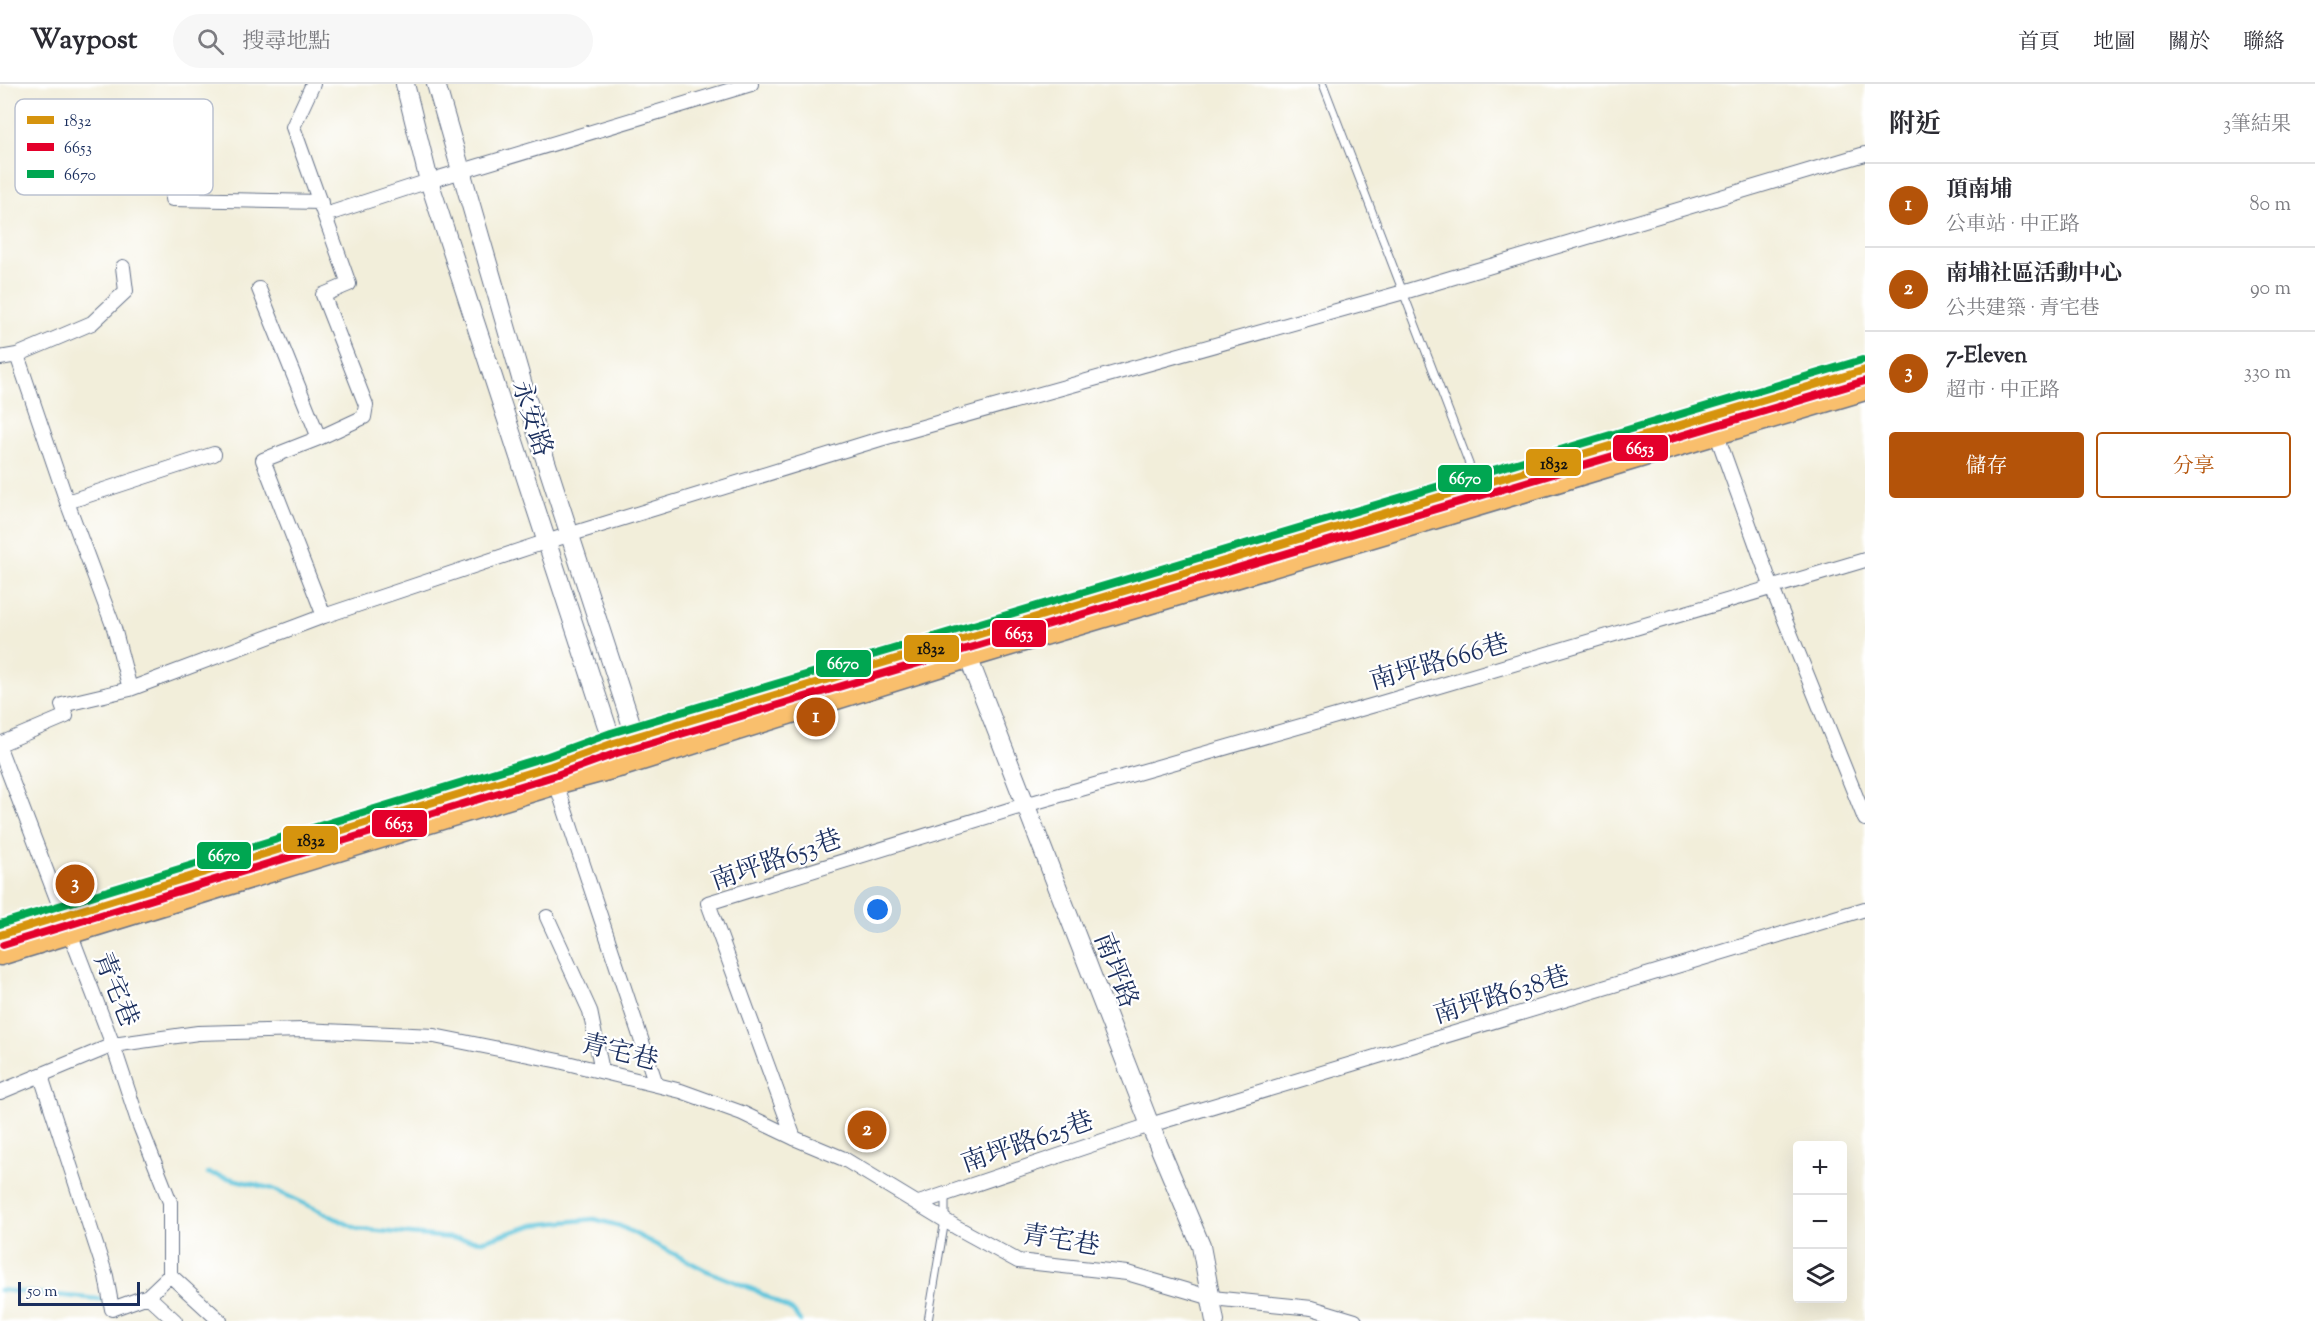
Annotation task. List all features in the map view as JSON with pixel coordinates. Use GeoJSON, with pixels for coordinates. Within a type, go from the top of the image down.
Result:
{"type":"FeatureCollection","features":[{"type":"Feature","properties":{"kind":"main road"},"geometry":{"type":"LineString","coordinates":[[0,954],[67,925],[550,766],[631,746],[1481,495],[1713,425],[1865,370]]}},
{"type":"Feature","properties":{"kind":"main road"},"geometry":{"type":"LineString","coordinates":[[1713,425],[1865,389]]}},
{"type":"Feature","properties":{"kind":"main road"},"geometry":{"type":"LineString","coordinates":[[0,935],[67,925],[619,766],[631,746]]}},
{"type":"Feature","properties":{"kind":"street"},"geometry":{"type":"LineString","coordinates":[[313,84],[293,127],[349,284],[323,295],[366,405],[364,417],[320,438],[263,460],[324,616]]}},
{"type":"Feature","properties":{"kind":"street","name":"永安路"},"geometry":{"type":"LineString","coordinates":[[405,84],[429,181],[546,542],[631,746]]}},
{"type":"Feature","properties":{"kind":"street","name":"永安路"},"geometry":{"type":"LineString","coordinates":[[436,84],[460,173],[631,746]]}},
{"type":"Feature","properties":{"kind":"street"},"geometry":{"type":"LineString","coordinates":[[172,199],[323,209],[460,173],[751,84]]}},
{"type":"Feature","properties":{"kind":"street"},"geometry":{"type":"LineString","coordinates":[[0,744],[66,716],[62,705],[130,689],[324,616],[546,542],[880,439],[1404,292],[1865,154]]}},
{"type":"Feature","properties":{"kind":"street"},"geometry":{"type":"LineString","coordinates":[[0,358],[17,355],[92,323],[126,291],[123,267]]}},
{"type":"Feature","properties":{"kind":"street"},"geometry":{"type":"LineString","coordinates":[[258,290],[320,438]]}},
{"type":"Feature","properties":{"kind":"street"},"geometry":{"type":"LineString","coordinates":[[17,355],[67,502],[114,628],[130,689]]}},
{"type":"Feature","properties":{"kind":"street"},"geometry":{"type":"LineString","coordinates":[[1713,425],[1772,588],[1865,819]]}},
{"type":"Feature","properties":{"kind":"street"},"geometry":{"type":"LineString","coordinates":[[67,502],[214,454]]}},
{"type":"Feature","properties":{"kind":"street","name":"南坪路666巷"},"geometry":{"type":"LineString","coordinates":[[1025,805],[1378,704],[1865,560]]}},
{"type":"Feature","properties":{"kind":"street","name":"南坪路"},"geometry":{"type":"LineString","coordinates":[[964,648],[1150,1125],[1201,1246],[1215,1321]]}},
{"type":"Feature","properties":{"kind":"street","name":"青宅巷"},"geometry":{"type":"LineString","coordinates":[[0,750],[112,1046],[198,1033],[303,1030],[434,1036],[559,1061],[681,1091],[742,1113],[844,1159],[945,1220],[1018,1260],[1127,1273],[1212,1298],[1312,1308],[1355,1321]]}},
{"type":"Feature","properties":{"kind":"street"},"geometry":{"type":"LineString","coordinates":[[556,783],[656,1084]]}},
{"type":"Feature","properties":{"kind":"street","name":"南坪路653巷"},"geometry":{"type":"LineString","coordinates":[[794,1138],[708,903],[1025,805]]}},
{"type":"Feature","properties":{"kind":"street","name":"南坪路638巷"},"geometry":{"type":"LineString","coordinates":[[1150,1125],[1865,909]]}},
{"type":"Feature","properties":{"kind":"street"},"geometry":{"type":"LineString","coordinates":[[547,917],[590,1011],[602,1071]]}},
{"type":"Feature","properties":{"kind":"street"},"geometry":{"type":"LineString","coordinates":[[0,1092],[112,1046],[170,1202],[170,1275],[148,1296],[112,1309],[106,1276],[40,1076]]}},
{"type":"Feature","properties":{"kind":"street","name":"南坪路625巷"},"geometry":{"type":"LineString","coordinates":[[919,1203],[1150,1125]]}},
{"type":"Feature","properties":{"kind":"street"},"geometry":{"type":"LineString","coordinates":[[170,1275],[220,1321]]}},
{"type":"Feature","properties":{"kind":"street"},"geometry":{"type":"LineString","coordinates":[[148,1296],[175,1321]]}},
{"type":"Feature","properties":{"kind":"lane"},"geometry":{"type":"LineString","coordinates":[[1323,84],[1481,495]]}},
{"type":"Feature","properties":{"kind":"lane"},"geometry":{"type":"LineString","coordinates":[[928,1321],[945,1220],[945,1194]]}},
{"type":"Feature","properties":{"kind":"waterway"},"geometry":{"type":"LineString","coordinates":[[208,1173],[273,1189],[358,1229],[482,1241],[534,1225],[594,1219],[620,1226],[705,1270],[755,1290],[794,1312],[800,1321]]}},
{"type":"Feature","properties":{"kind":"waterway"},"geometry":{"type":"LineString","coordinates":[[0,1290],[109,1300]]}},
{"type":"Feature","properties":{"kind":"transit line","name":"6670"},"geometry":{"type":"LineString","coordinates":[[0,924],[548,756],[611,733],[1862,360]]}},
{"type":"Feature","properties":{"kind":"transit line","name":"1832"},"geometry":{"type":"LineString","coordinates":[[0,935],[551,766],[614,743],[1865,370]]}},
{"type":"Feature","properties":{"kind":"transit line","name":"6653"},"geometry":{"type":"LineString","coordinates":[[3,945],[554,776],[617,753],[1865,381]]}},
{"type":"Feature","properties":{"kind":"place","name":"頂南埔"},"geometry":{"type":"Point","coordinates":[816,717]}},
{"type":"Feature","properties":{"kind":"place","name":"7-Eleven"},"geometry":{"type":"Point","coordinates":[75,884]}},
{"type":"Feature","properties":{"kind":"place","name":"南埔社區活動中心"},"geometry":{"type":"Point","coordinates":[867,1130]}}]}
